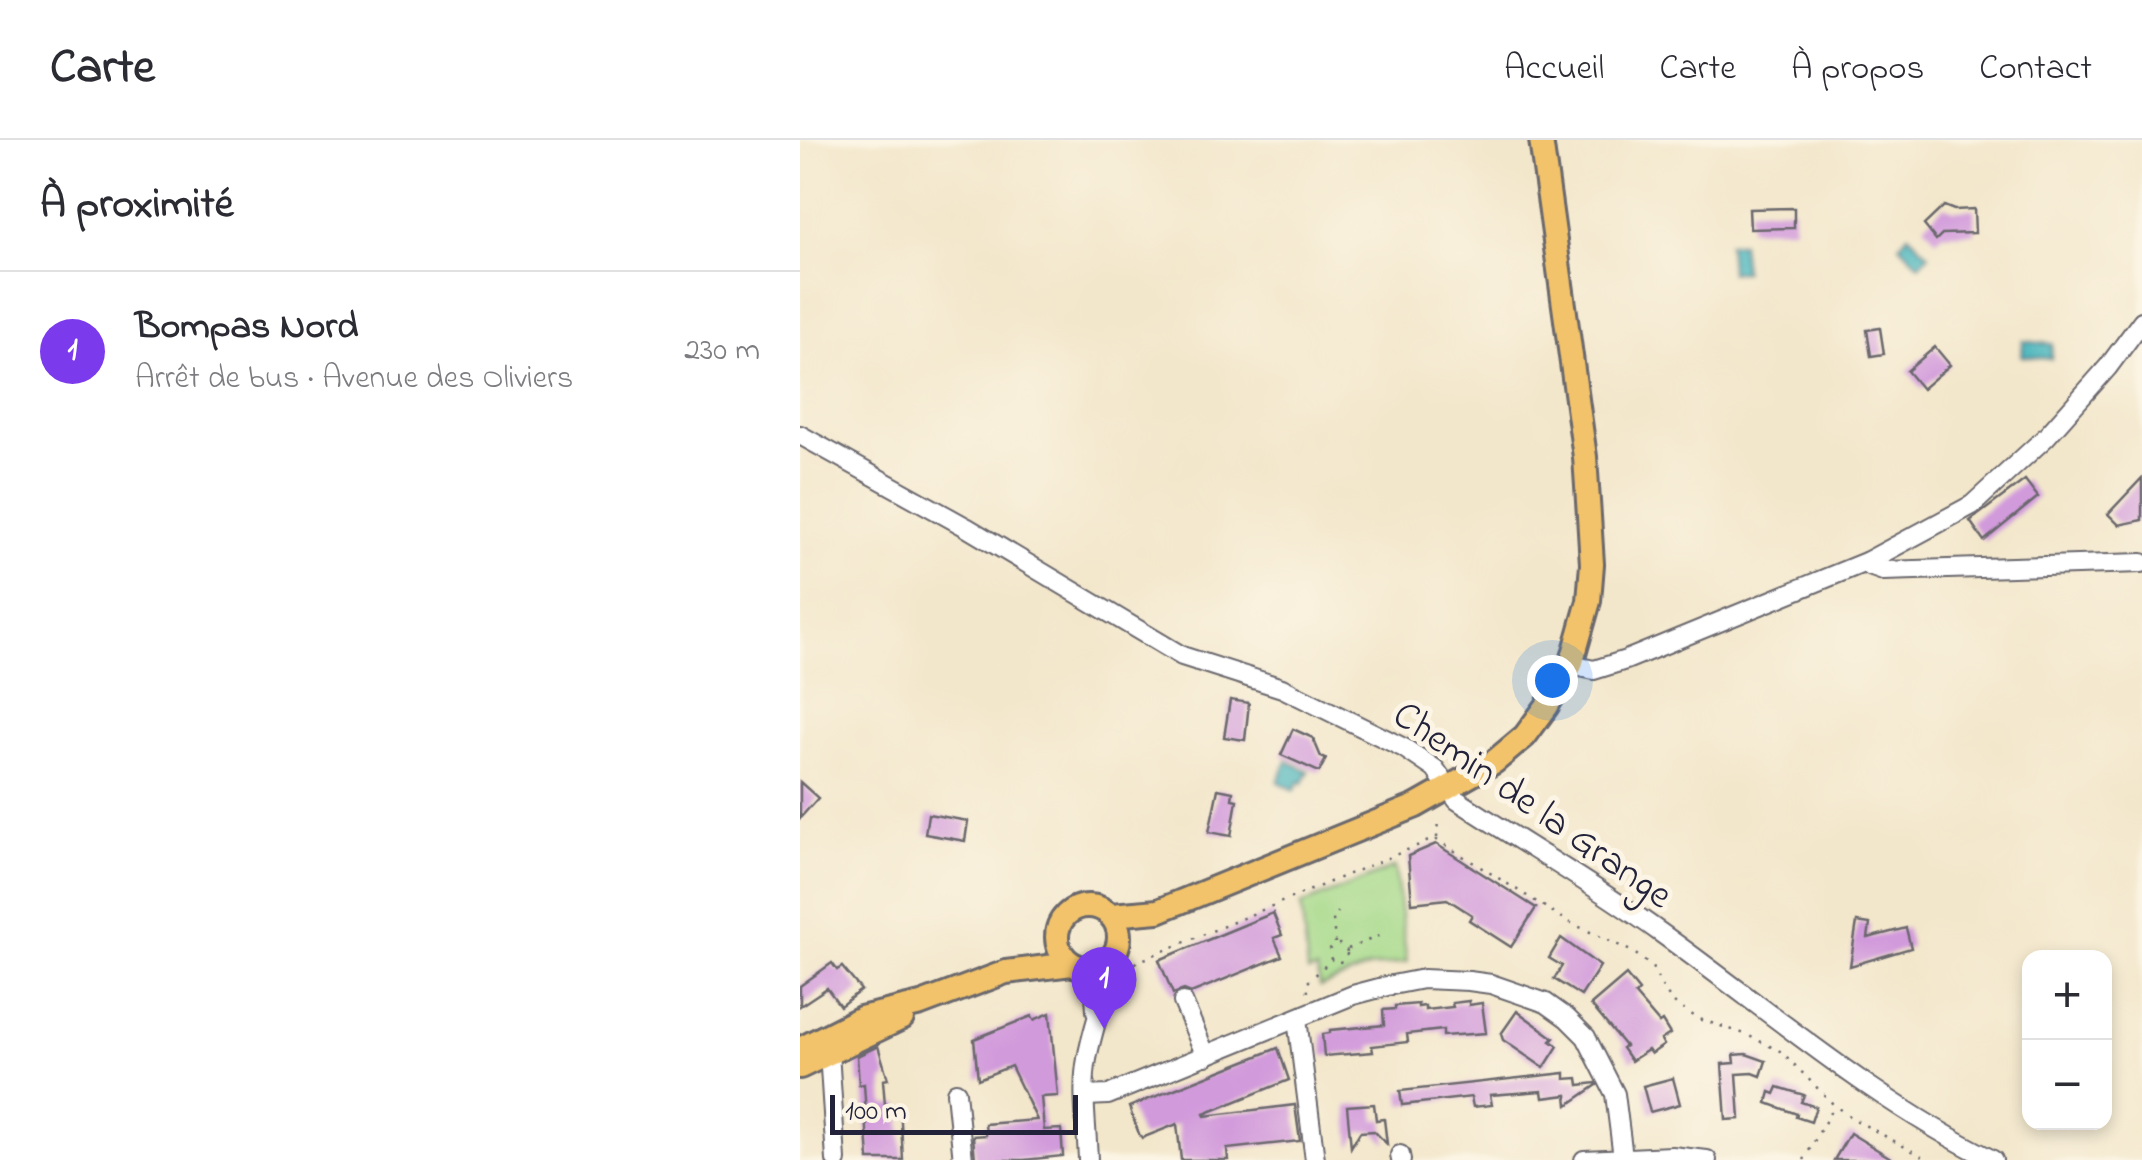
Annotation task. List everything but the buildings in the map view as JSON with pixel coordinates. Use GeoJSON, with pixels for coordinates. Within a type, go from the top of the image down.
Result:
{"type":"FeatureCollection","features":[{"type":"Feature","properties":{"kind":"main road"},"geometry":{"type":"LineString","coordinates":[[1077,966],[1064,957],[1057,936],[1059,926],[1072,910],[1092,906],[1111,915],[1158,910],[1452,794],[1525,736],[1547,706],[1570,664],[1589,601],[1592,564],[1584,457],[1541,140]]}},
{"type":"Feature","properties":{"kind":"main road"},"geometry":{"type":"LineString","coordinates":[[1006,972],[1101,966],[1158,910]]}},
{"type":"Feature","properties":{"kind":"main road"},"geometry":{"type":"LineString","coordinates":[[1111,915],[1120,935],[1114,954]]}},
{"type":"Feature","properties":{"kind":"main road"},"geometry":{"type":"LineString","coordinates":[[800,1049],[861,1018],[921,1004],[1006,972],[1057,936]]}},
{"type":"Feature","properties":{"kind":"main road"},"geometry":{"type":"LineString","coordinates":[[800,1067],[898,1020],[921,1004]]}},
{"type":"Feature","properties":{"kind":"street"},"geometry":{"type":"LineString","coordinates":[[1570,664],[1594,670],[1626,660],[1868,562],[1972,505],[2046,437],[2142,322]]}},
{"type":"Feature","properties":{"kind":"street","name":"Chemin de la Grange"},"geometry":{"type":"LineString","coordinates":[[800,434],[1182,656],[1282,688],[1404,748],[1435,769],[1452,794],[1658,931],[1851,1075],[1950,1138],[1993,1160]]}},
{"type":"Feature","properties":{"kind":"street"},"geometry":{"type":"LineString","coordinates":[[1868,562],[1869,566],[1883,570],[2142,563]]}},
{"type":"Feature","properties":{"kind":"street"},"geometry":{"type":"LineString","coordinates":[[1088,1160],[1086,1063],[1114,954]]}},
{"type":"Feature","properties":{"kind":"street"},"geometry":{"type":"LineString","coordinates":[[1077,966],[1095,994],[1097,1016]]}},
{"type":"Feature","properties":{"kind":"street"},"geometry":{"type":"LineString","coordinates":[[1086,1096],[1108,1095],[1353,996],[1387,986],[1424,980],[1491,984],[1546,1003],[1586,1038],[1615,1094],[1623,1157]]}},
{"type":"Feature","properties":{"kind":"street"},"geometry":{"type":"LineString","coordinates":[[1183,1002],[1206,1056]]}},
{"type":"Feature","properties":{"kind":"street"},"geometry":{"type":"LineString","coordinates":[[1303,1016],[1315,1160]]}},
{"type":"Feature","properties":{"kind":"street"},"geometry":{"type":"LineString","coordinates":[[829,1052],[836,1160]]}},
{"type":"Feature","properties":{"kind":"street"},"geometry":{"type":"LineString","coordinates":[[956,1092],[964,1160]]}},
{"type":"Feature","properties":{"kind":"street"},"geometry":{"type":"LineString","coordinates":[[1584,1160],[1672,1156],[1707,1160]]}},
{"type":"Feature","properties":{"kind":"path"},"geometry":{"type":"LineString","coordinates":[[1437,840],[1440,822],[1436,812],[1452,794]]}},
{"type":"Feature","properties":{"kind":"path"},"geometry":{"type":"LineString","coordinates":[[1106,991],[1114,989],[1117,970],[1437,840],[1569,922],[1633,952],[1652,967],[1676,1006],[1782,1052],[1850,1117],[1930,1160]]}},
{"type":"Feature","properties":{"kind":"path"},"geometry":{"type":"LineString","coordinates":[[1332,958],[1333,919],[1338,912]]}},
{"type":"Feature","properties":{"kind":"path"},"geometry":{"type":"LineString","coordinates":[[1347,949],[1383,934]]}},
{"type":"Feature","properties":{"kind":"path"},"geometry":{"type":"LineString","coordinates":[[1335,944],[1347,949]]}},
{"type":"Feature","properties":{"kind":"path"},"geometry":{"type":"LineString","coordinates":[[1332,958],[1342,961],[1347,949]]}},
{"type":"Feature","properties":{"kind":"path"},"geometry":{"type":"LineString","coordinates":[[1303,1016],[1307,983],[1332,958]]}},
{"type":"Feature","properties":{"kind":"path"},"geometry":{"type":"LineString","coordinates":[[1804,1160],[1834,1105]]}},
{"type":"Feature","properties":{"kind":"green space"},"geometry":{"type":"Polygon","coordinates":[[[1395,867],[1407,962],[1368,968],[1320,987],[1317,970],[1308,972],[1301,905],[1395,867]]]}},
{"type":"Feature","properties":{"kind":"water"},"geometry":{"type":"Polygon","coordinates":[[[1908,234],[1929,254],[1920,265],[1899,245],[1908,234]]]}},
{"type":"Feature","properties":{"kind":"water"},"geometry":{"type":"Polygon","coordinates":[[[1728,243],[1741,243],[1744,271],[1730,272],[1728,243]]]}},
{"type":"Feature","properties":{"kind":"water"},"geometry":{"type":"Polygon","coordinates":[[[2023,341],[2052,344],[2051,359],[2022,356],[2023,341]]]}},
{"type":"Feature","properties":{"kind":"water"},"geometry":{"type":"Polygon","coordinates":[[[1287,761],[1309,771],[1295,790],[1278,782],[1287,761]]]}},
{"type":"Feature","properties":{"kind":"place","name":"Bompas Nord"},"geometry":{"type":"Point","coordinates":[1104,1029]}}]}
